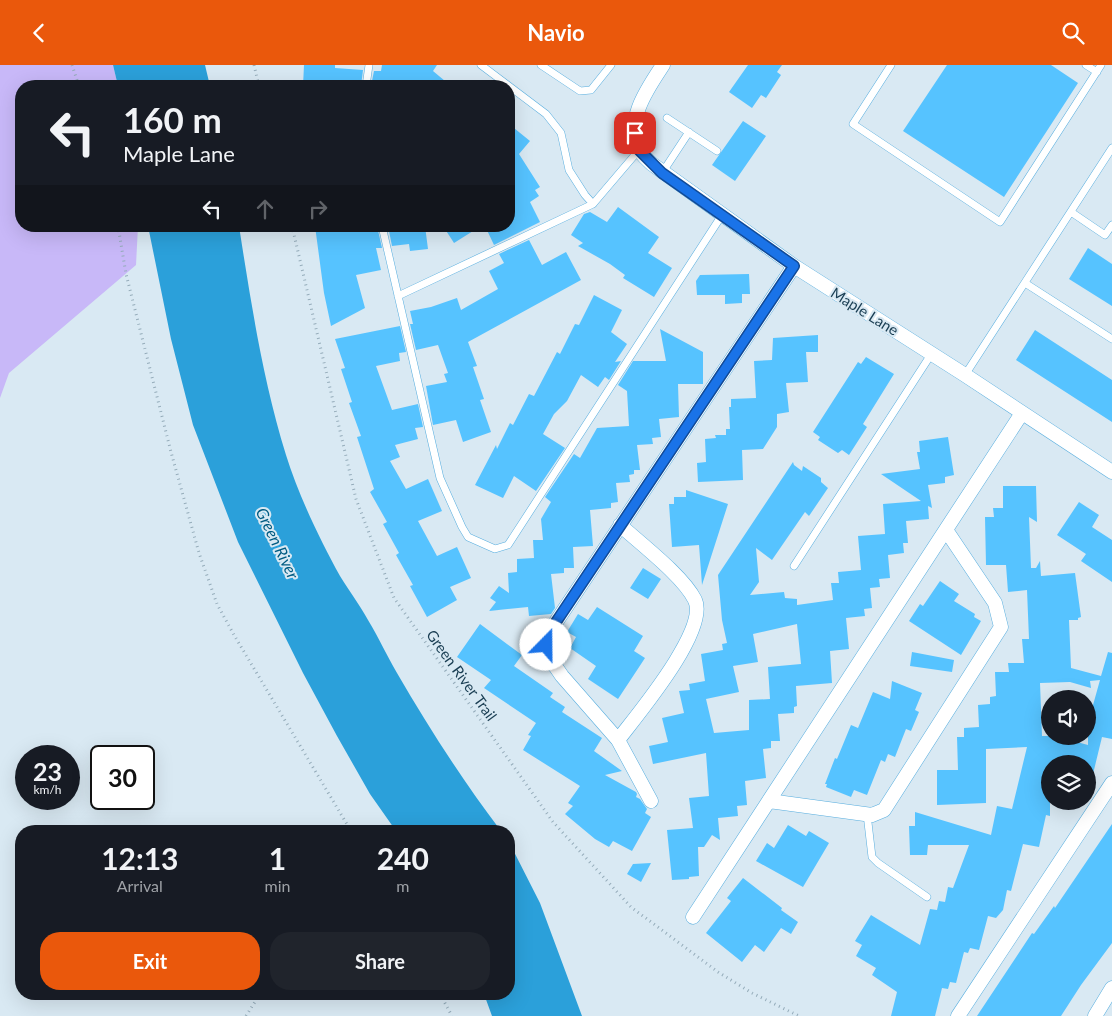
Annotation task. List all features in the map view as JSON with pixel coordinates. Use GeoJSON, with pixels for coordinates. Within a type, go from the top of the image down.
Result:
{"type":"FeatureCollection","features":[{"type":"Feature","properties":{"kind":"street"},"geometry":{"type":"LineString","coordinates":[[639,150],[635,133],[638,108],[648,88],[664,65]]}},
{"type":"Feature","properties":{"kind":"street","name":"Maple Lane"},"geometry":{"type":"LineString","coordinates":[[639,150],[662,173],[794,266],[966,375],[1112,472]]}},
{"type":"Feature","properties":{"kind":"street"},"geometry":{"type":"LineString","coordinates":[[651,801],[618,740],[562,676],[553,663],[546,645],[550,631],[794,266]]}},
{"type":"Feature","properties":{"kind":"street"},"geometry":{"type":"LineString","coordinates":[[694,917],[1022,413]]}},
{"type":"Feature","properties":{"kind":"street"},"geometry":{"type":"LineString","coordinates":[[618,740],[659,687],[683,651],[698,613],[696,602],[685,585],[620,525]]}},
{"type":"Feature","properties":{"kind":"street"},"geometry":{"type":"LineString","coordinates":[[768,801],[872,815],[884,810],[1001,627],[995,603],[946,530]]}},
{"type":"Feature","properties":{"kind":"street"},"geometry":{"type":"LineString","coordinates":[[958,1016],[1112,783]]}},
{"type":"Feature","properties":{"kind":"street"},"geometry":{"type":"LineString","coordinates":[[1094,1016],[1112,988]]}},
{"type":"Feature","properties":{"kind":"lane"},"geometry":{"type":"LineString","coordinates":[[367,80],[369,65]]}},
{"type":"Feature","properties":{"kind":"lane"},"geometry":{"type":"LineString","coordinates":[[481,65],[501,80]]}},
{"type":"Feature","properties":{"kind":"lane"},"geometry":{"type":"LineString","coordinates":[[541,65],[580,91],[591,90],[611,65]]}},
{"type":"Feature","properties":{"kind":"lane"},"geometry":{"type":"LineString","coordinates":[[891,65],[852,124],[1000,222],[1101,65]]}},
{"type":"Feature","properties":{"kind":"lane"},"geometry":{"type":"LineString","coordinates":[[1086,65],[1096,72]]}},
{"type":"Feature","properties":{"kind":"lane"},"geometry":{"type":"LineString","coordinates":[[515,91],[546,114],[561,133],[569,170],[593,204]]}},
{"type":"Feature","properties":{"kind":"lane"},"geometry":{"type":"LineString","coordinates":[[667,118],[717,151]]}},
{"type":"Feature","properties":{"kind":"lane"},"geometry":{"type":"LineString","coordinates":[[662,173],[689,132]]}},
{"type":"Feature","properties":{"kind":"lane"},"geometry":{"type":"LineString","coordinates":[[966,375],[1112,148]]}},
{"type":"Feature","properties":{"kind":"lane"},"geometry":{"type":"LineString","coordinates":[[398,296],[593,204],[639,150]]}},
{"type":"Feature","properties":{"kind":"lane"},"geometry":{"type":"LineString","coordinates":[[1071,212],[1106,235],[1112,225]]}},
{"type":"Feature","properties":{"kind":"lane"},"geometry":{"type":"LineString","coordinates":[[383,232],[440,478],[468,537],[495,549],[508,545],[722,215]]}},
{"type":"Feature","properties":{"kind":"lane"},"geometry":{"type":"LineString","coordinates":[[1025,283],[1112,339]]}},
{"type":"Feature","properties":{"kind":"lane"},"geometry":{"type":"LineString","coordinates":[[794,566],[932,353]]}},
{"type":"Feature","properties":{"kind":"lane"},"geometry":{"type":"LineString","coordinates":[[867,814],[872,857],[927,897]]}},
{"type":"Feature","properties":{"kind":"path"},"geometry":{"type":"LineString","coordinates":[[72,65],[77,80]]}},
{"type":"Feature","properties":{"kind":"path"},"geometry":{"type":"LineString","coordinates":[[254,65],[258,80]]}},
{"type":"Feature","properties":{"kind":"path"},"geometry":{"type":"LineString","coordinates":[[119,232],[126,273],[171,452],[199,553],[217,604],[238,644],[347,825]]}},
{"type":"Feature","properties":{"kind":"path","name":"Green River Trail"},"geometry":{"type":"LineString","coordinates":[[293,232],[356,499],[394,599],[553,821],[631,907],[718,972],[752,993],[799,1016]]}},
{"type":"Feature","properties":{"kind":"path"},"geometry":{"type":"LineString","coordinates":[[246,1016],[256,1000]]}},
{"type":"Feature","properties":{"kind":"path"},"geometry":{"type":"LineString","coordinates":[[443,1000],[452,1016]]}},
{"type":"Feature","properties":{"kind":"shaded area"},"geometry":{"type":"Polygon","coordinates":[[[0,65],[113,65],[117,80],[15,80],[15,232],[138,232],[136,265],[9,373],[0,398],[0,65]]]}},
{"type":"Feature","properties":{"kind":"water"},"geometry":{"type":"Polygon","coordinates":[[[113,65],[205,65],[209,80],[117,80],[113,65]]]}},
{"type":"Feature","properties":{"kind":"water","name":"Green River"},"geometry":{"type":"Polygon","coordinates":[[[149,232],[240,232],[264,370],[286,455],[303,501],[340,576],[365,614],[409,694],[460,774],[497,825],[392,825],[370,794],[303,673],[238,542],[193,425],[171,339],[149,232]]]}},
{"type":"Feature","properties":{"kind":"water"},"geometry":{"type":"Polygon","coordinates":[[[515,854],[540,903],[582,1016],[492,1016],[486,1000],[515,1000],[515,854]]]}},
{"type":"Feature","properties":{"kind":"building"},"geometry":{"type":"Polygon","coordinates":[[[304,65],[335,65],[335,68],[363,70],[362,80],[303,80],[304,65]]]}},
{"type":"Feature","properties":{"kind":"building"},"geometry":{"type":"Polygon","coordinates":[[[382,65],[437,65],[433,71],[444,80],[372,80],[374,71],[381,71],[382,65]]]}},
{"type":"Feature","properties":{"kind":"building"},"geometry":{"type":"Polygon","coordinates":[[[748,65],[782,65],[777,72],[781,75],[766,98],[761,95],[752,108],[729,92],[748,65]]]}},
{"type":"Feature","properties":{"kind":"building"},"geometry":{"type":"Polygon","coordinates":[[[947,65],[1051,65],[1078,83],[1004,197],[903,131],[947,65]]]}},
{"type":"Feature","properties":{"kind":"building"},"geometry":{"type":"Polygon","coordinates":[[[743,121],[766,136],[735,181],[712,165],[743,121]]]}},
{"type":"Feature","properties":{"kind":"building"},"geometry":{"type":"Polygon","coordinates":[[[515,129],[530,141],[519,154],[540,187],[535,190],[539,196],[530,202],[540,222],[494,245],[488,232],[515,232],[515,129]]]}},
{"type":"Feature","properties":{"kind":"building"},"geometry":{"type":"Polygon","coordinates":[[[618,207],[659,237],[648,253],[672,268],[654,297],[623,278],[625,275],[610,264],[578,246],[583,243],[571,235],[584,214],[590,212],[607,222],[618,207]]]}},
{"type":"Feature","properties":{"kind":"building"},"geometry":{"type":"Polygon","coordinates":[[[316,232],[378,232],[382,248],[376,248],[381,270],[356,275],[365,308],[331,326],[324,293],[316,232]]]}},
{"type":"Feature","properties":{"kind":"building"},"geometry":{"type":"Polygon","coordinates":[[[389,232],[426,232],[428,249],[410,251],[409,244],[392,246],[389,232]]]}},
{"type":"Feature","properties":{"kind":"building"},"geometry":{"type":"Polygon","coordinates":[[[447,232],[471,232],[454,243],[447,232]]]}},
{"type":"Feature","properties":{"kind":"building"},"geometry":{"type":"Polygon","coordinates":[[[529,240],[542,265],[566,252],[581,280],[468,342],[477,366],[473,367],[484,399],[480,400],[491,432],[463,442],[456,420],[433,425],[426,386],[447,382],[444,374],[448,373],[438,345],[416,350],[410,324],[413,324],[410,311],[431,307],[457,298],[461,310],[498,289],[489,271],[504,263],[499,254],[529,240]]]}},
{"type":"Feature","properties":{"kind":"building"},"geometry":{"type":"Polygon","coordinates":[[[1088,248],[1112,264],[1112,306],[1069,279],[1088,248]]]}},
{"type":"Feature","properties":{"kind":"building"},"geometry":{"type":"Polygon","coordinates":[[[749,274],[750,294],[742,294],[742,303],[725,304],[725,295],[697,295],[696,281],[700,275],[749,274]]]}},
{"type":"Feature","properties":{"kind":"building"},"geometry":{"type":"Polygon","coordinates":[[[594,295],[622,310],[611,332],[627,344],[615,362],[621,361],[609,380],[605,377],[598,387],[581,375],[567,401],[554,414],[543,434],[565,448],[536,491],[514,476],[503,498],[475,485],[496,445],[497,449],[510,423],[513,425],[529,394],[534,396],[557,352],[560,354],[575,324],[579,325],[594,295]]]}},
{"type":"Feature","properties":{"kind":"building"},"geometry":{"type":"Polygon","coordinates":[[[400,326],[406,352],[399,353],[400,361],[376,366],[392,410],[418,404],[423,427],[415,428],[418,439],[395,445],[400,457],[390,461],[406,489],[428,479],[442,511],[418,521],[437,556],[457,547],[471,578],[450,587],[457,600],[427,617],[410,586],[413,585],[396,555],[399,553],[383,524],[387,522],[370,492],[374,489],[357,437],[361,436],[349,403],[352,402],[341,369],[345,368],[335,339],[400,326]]]}},
{"type":"Feature","properties":{"kind":"building"},"geometry":{"type":"Polygon","coordinates":[[[660,329],[703,352],[703,384],[678,384],[679,417],[659,419],[661,437],[652,438],[653,444],[637,445],[640,470],[634,470],[634,474],[629,475],[630,482],[616,483],[618,502],[611,503],[611,508],[590,510],[593,546],[573,547],[574,568],[564,568],[564,573],[551,574],[555,608],[551,614],[529,616],[528,607],[489,611],[496,602],[490,598],[499,586],[509,593],[508,573],[517,572],[517,559],[534,558],[533,540],[543,540],[541,519],[551,502],[545,497],[574,454],[580,458],[597,428],[629,426],[627,391],[618,385],[633,361],[666,361],[660,329]]]}},
{"type":"Feature","properties":{"kind":"building"},"geometry":{"type":"Polygon","coordinates":[[[1035,330],[1112,380],[1112,422],[1016,360],[1035,330]]]}},
{"type":"Feature","properties":{"kind":"building"},"geometry":{"type":"Polygon","coordinates":[[[818,335],[818,352],[806,352],[808,382],[786,383],[789,412],[777,414],[777,427],[763,449],[742,450],[743,480],[698,482],[697,463],[706,462],[705,439],[716,438],[715,435],[726,435],[726,429],[730,429],[729,407],[731,407],[731,399],[756,398],[754,361],[772,360],[773,338],[818,335]]]}},
{"type":"Feature","properties":{"kind":"building"},"geometry":{"type":"Polygon","coordinates":[[[866,357],[894,374],[863,424],[867,427],[849,455],[842,450],[838,453],[818,440],[820,437],[813,432],[858,362],[861,364],[866,357]]]}},
{"type":"Feature","properties":{"kind":"building"},"geometry":{"type":"Polygon","coordinates":[[[948,437],[954,475],[945,477],[945,483],[928,485],[932,508],[928,506],[929,519],[906,521],[908,543],[903,543],[904,553],[888,555],[890,578],[879,579],[880,587],[870,588],[872,608],[864,609],[865,616],[846,618],[849,649],[830,651],[832,683],[796,686],[797,706],[794,707],[794,713],[778,714],[780,741],[771,741],[771,748],[763,749],[766,778],[745,781],[747,805],[737,806],[738,816],[718,818],[720,840],[712,835],[704,847],[698,847],[699,876],[689,877],[689,879],[672,880],[667,830],[693,828],[689,798],[709,796],[706,753],[653,764],[649,746],[668,742],[662,718],[684,713],[679,691],[690,690],[689,684],[705,681],[701,654],[723,650],[722,644],[727,643],[722,620],[718,575],[793,462],[802,471],[803,466],[821,478],[821,482],[828,488],[809,516],[805,512],[772,560],[756,548],[759,582],[750,595],[784,592],[785,598],[797,599],[797,605],[833,600],[831,583],[839,583],[838,572],[861,570],[858,536],[885,534],[883,504],[921,501],[881,474],[920,469],[917,452],[920,452],[919,441],[948,437]],[[797,624],[753,634],[758,662],[733,666],[739,692],[706,699],[714,733],[749,730],[749,700],[770,699],[768,667],[801,664],[797,624]]]}},
{"type":"Feature","properties":{"kind":"building"},"geometry":{"type":"Polygon","coordinates":[[[1003,486],[1036,486],[1037,522],[1029,517],[1031,568],[1036,568],[1040,561],[1041,576],[1075,573],[1081,617],[1078,620],[1069,620],[1071,668],[1101,676],[1108,652],[1112,653],[1112,739],[1102,737],[1096,762],[1096,755],[1041,755],[1041,810],[1050,810],[1050,816],[1046,815],[1039,847],[1023,844],[1011,891],[1007,890],[1003,910],[996,918],[988,916],[979,950],[970,948],[968,953],[964,952],[956,983],[950,982],[948,989],[942,988],[935,1016],[891,1016],[897,992],[872,975],[876,968],[856,956],[862,945],[855,941],[871,915],[920,945],[930,909],[937,910],[939,901],[945,902],[948,887],[953,888],[969,845],[928,845],[927,855],[910,855],[909,826],[915,826],[915,812],[991,835],[997,806],[1012,809],[1027,747],[986,749],[986,803],[937,805],[937,770],[958,770],[957,737],[964,737],[964,728],[979,727],[978,705],[990,704],[990,697],[996,696],[995,672],[1009,672],[1008,663],[1024,663],[1022,639],[1029,639],[1027,590],[1008,592],[1006,565],[986,565],[985,517],[994,517],[993,508],[1003,508],[1003,486]]]}},
{"type":"Feature","properties":{"kind":"building"},"geometry":{"type":"Polygon","coordinates":[[[686,490],[728,504],[702,585],[699,545],[672,547],[669,504],[674,504],[674,497],[686,497],[686,490]]]}},
{"type":"Feature","properties":{"kind":"building"},"geometry":{"type":"Polygon","coordinates":[[[1079,502],[1099,515],[1092,527],[1112,540],[1112,582],[1081,561],[1086,554],[1057,535],[1079,502]]]}},
{"type":"Feature","properties":{"kind":"building"},"geometry":{"type":"Polygon","coordinates":[[[643,568],[661,579],[648,599],[630,588],[643,568]]]}},
{"type":"Feature","properties":{"kind":"building"},"geometry":{"type":"Polygon","coordinates":[[[940,581],[959,594],[954,601],[975,614],[974,617],[981,621],[961,655],[909,621],[920,604],[923,606],[940,581]]]}},
{"type":"Feature","properties":{"kind":"building"},"geometry":{"type":"Polygon","coordinates":[[[597,607],[643,636],[634,651],[645,658],[618,699],[588,679],[596,666],[570,648],[576,637],[567,632],[578,614],[588,620],[597,607]]]}},
{"type":"Feature","properties":{"kind":"building"},"geometry":{"type":"Polygon","coordinates":[[[480,624],[522,655],[514,666],[553,693],[550,697],[565,707],[562,712],[602,738],[594,751],[622,771],[605,775],[636,792],[636,797],[640,799],[647,809],[645,813],[651,817],[632,851],[613,841],[609,847],[595,839],[565,814],[573,806],[568,803],[580,786],[523,750],[531,736],[528,735],[536,723],[484,688],[491,680],[457,657],[480,624]]]}},
{"type":"Feature","properties":{"kind":"building"},"geometry":{"type":"Polygon","coordinates":[[[912,652],[954,660],[952,672],[910,666],[912,652]]]}},
{"type":"Feature","properties":{"kind":"building"},"geometry":{"type":"Polygon","coordinates":[[[892,681],[922,693],[915,710],[919,712],[911,731],[906,729],[895,757],[888,754],[885,762],[881,760],[867,795],[854,790],[851,797],[826,787],[827,784],[825,784],[835,758],[837,759],[851,725],[858,728],[873,692],[890,699],[892,681]]]}},
{"type":"Feature","properties":{"kind":"building"},"geometry":{"type":"Polygon","coordinates":[[[1112,824],[1112,943],[1061,1016],[977,1016],[1032,933],[1034,934],[1054,906],[1055,908],[1112,824]]]}},
{"type":"Feature","properties":{"kind":"building"},"geometry":{"type":"Polygon","coordinates":[[[788,825],[806,836],[809,831],[829,843],[803,887],[756,861],[767,843],[774,848],[788,825]]]}},
{"type":"Feature","properties":{"kind":"building"},"geometry":{"type":"Polygon","coordinates":[[[651,863],[641,882],[627,874],[633,864],[651,863]]]}},
{"type":"Feature","properties":{"kind":"building"},"geometry":{"type":"Polygon","coordinates":[[[743,878],[798,922],[791,934],[781,928],[764,952],[755,945],[742,962],[706,933],[731,901],[727,898],[743,878]]]}},
{"type":"Feature","properties":{"kind":"route"},"geometry":{"type":"LineString","coordinates":[[546,645],[550,631],[794,266],[662,173],[639,150],[635,133]]}}]}
